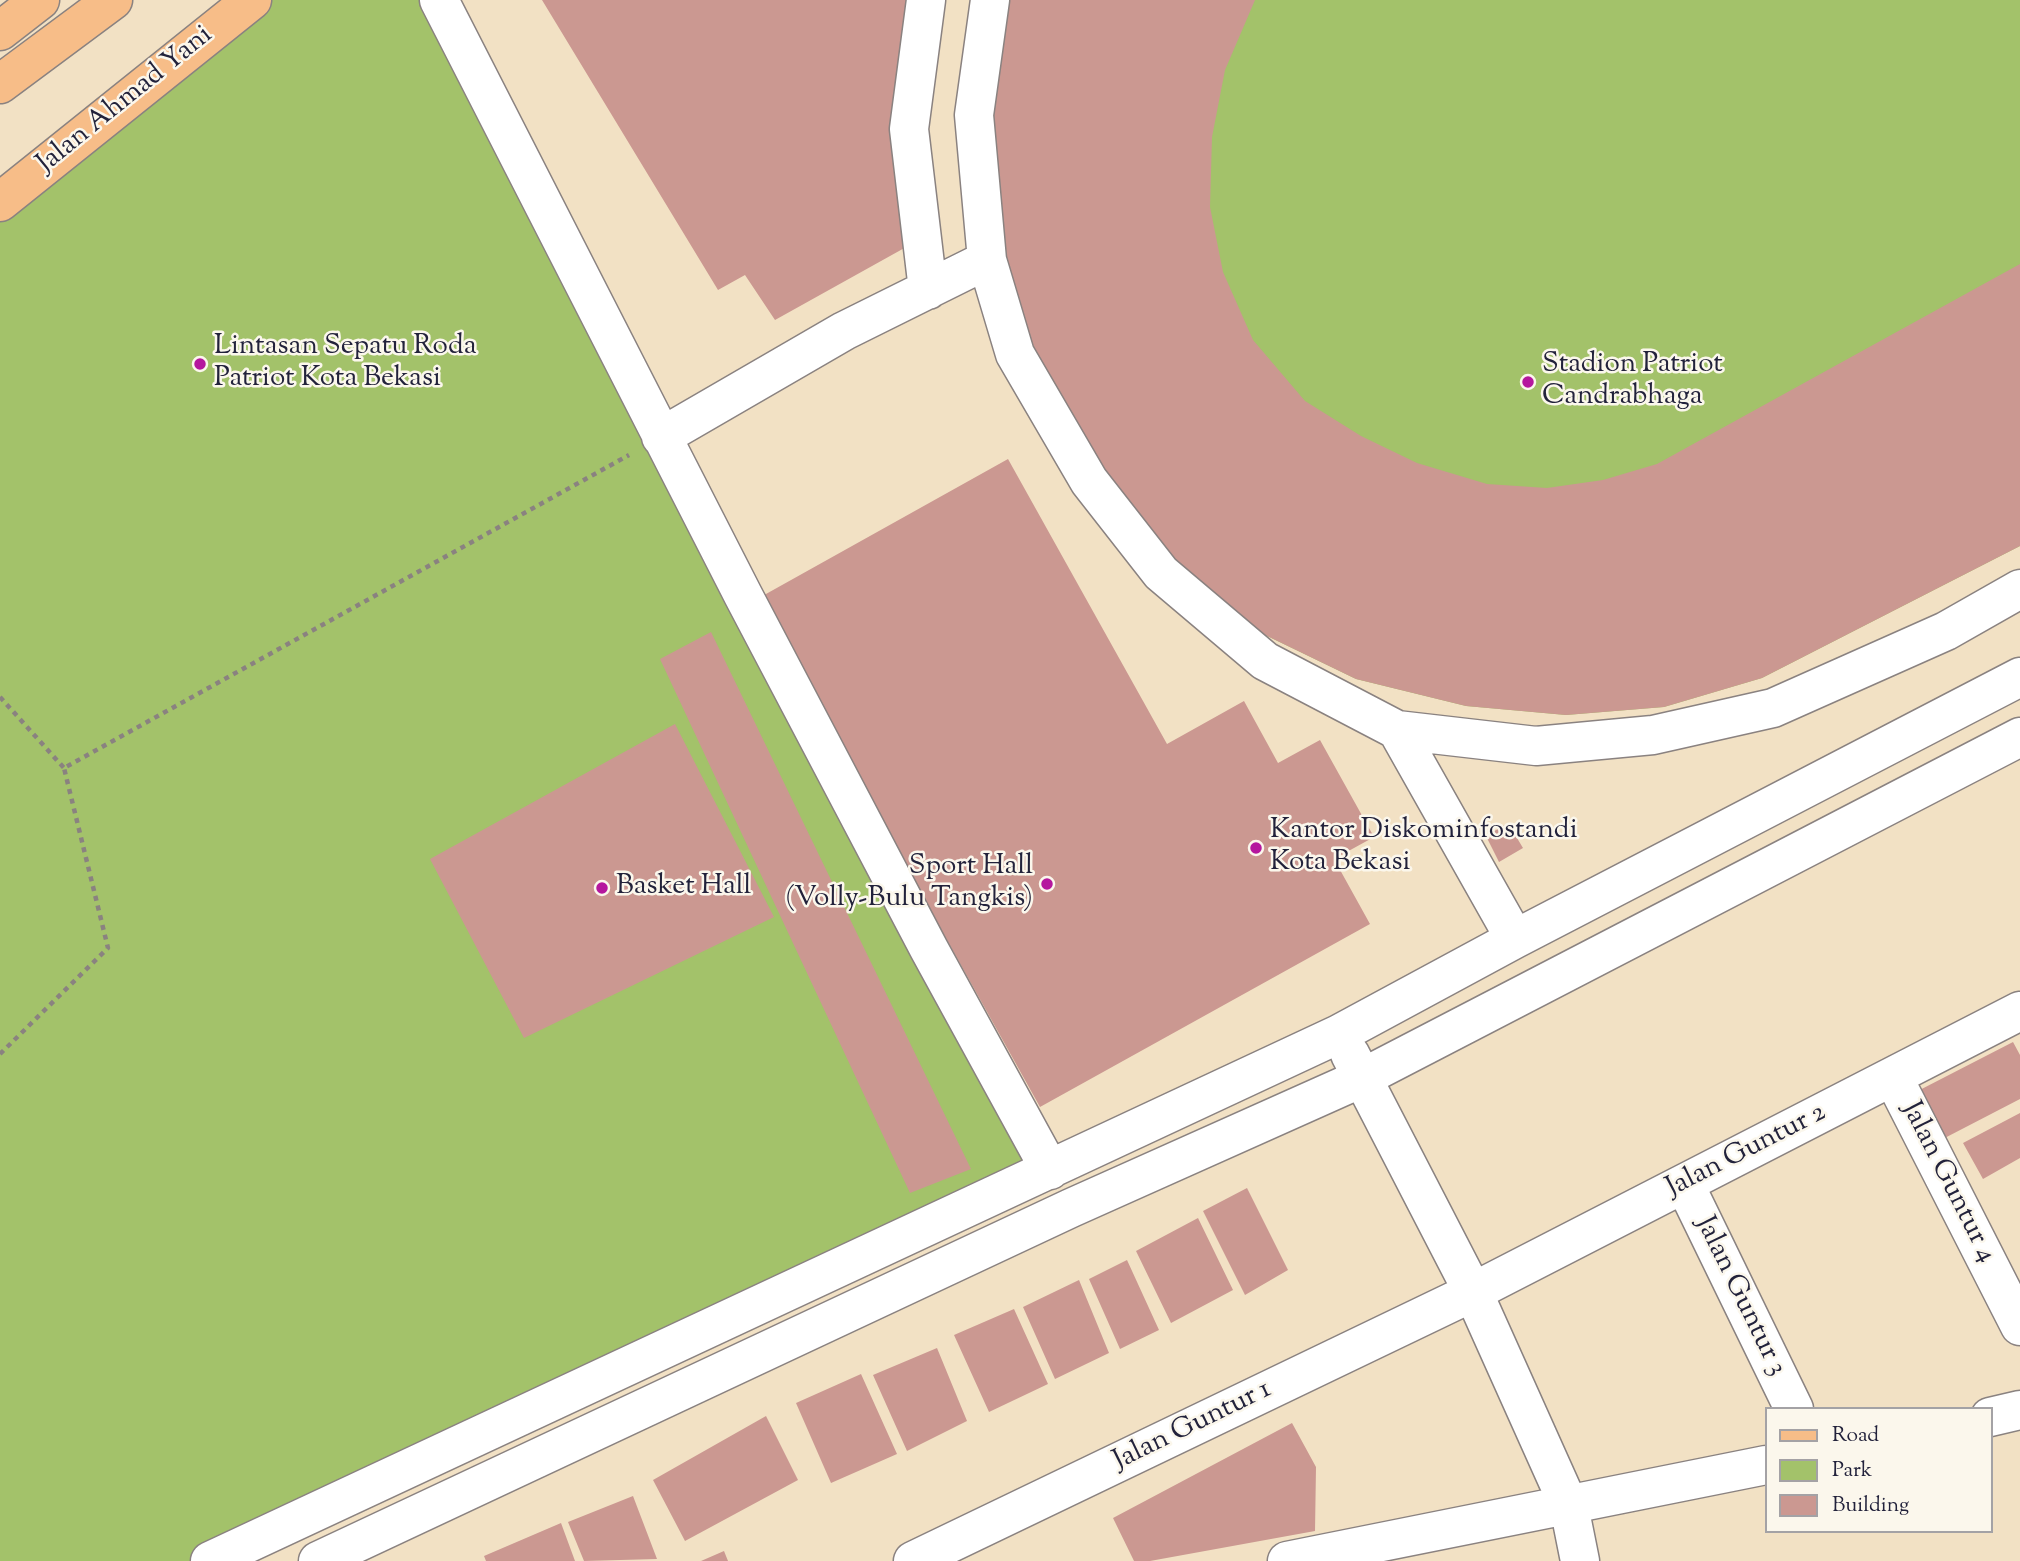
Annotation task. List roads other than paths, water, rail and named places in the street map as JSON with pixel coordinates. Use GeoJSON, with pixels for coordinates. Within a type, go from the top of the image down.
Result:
{"type":"FeatureCollection","features":[{"type":"Feature","properties":{"kind":"main road"},"geometry":{"type":"LineString","coordinates":[[0,31],[40,0]]}},
{"type":"Feature","properties":{"kind":"main road"},"geometry":{"type":"LineString","coordinates":[[0,85],[113,0]]}},
{"type":"Feature","properties":{"kind":"main road","name":"Jalan Ahmad Yani"},"geometry":{"type":"LineString","coordinates":[[0,202],[252,0]]}},
{"type":"Feature","properties":{"kind":"street"},"geometry":{"type":"LineString","coordinates":[[439,0],[661,437],[923,937],[1050,1170]]}},
{"type":"Feature","properties":{"kind":"street"},"geometry":{"type":"LineString","coordinates":[[926,0],[909,129],[928,290]]}},
{"type":"Feature","properties":{"kind":"street"},"geometry":{"type":"LineString","coordinates":[[990,0],[974,115],[987,260],[1015,354],[1089,481],[1161,573],[1265,661],[1397,730],[1535,746],[1666,732],[1773,708],[1946,631],[2020,589]]}},
{"type":"Feature","properties":{"kind":"street"},"geometry":{"type":"LineString","coordinates":[[661,437],[844,331],[987,260]]}},
{"type":"Feature","properties":{"kind":"street"},"geometry":{"type":"LineString","coordinates":[[210,1561],[1339,1034],[1515,939],[2020,677]]}},
{"type":"Feature","properties":{"kind":"street"},"geometry":{"type":"LineString","coordinates":[[1397,730],[1515,939]]}},
{"type":"Feature","properties":{"kind":"street"},"geometry":{"type":"LineString","coordinates":[[318,1561],[1059,1214],[1364,1077],[2020,737]]}},
{"type":"Feature","properties":{"kind":"street","name":"Jalan Guntur 2"},"geometry":{"type":"LineString","coordinates":[[1474,1292],[2020,1011]]}},
{"type":"Feature","properties":{"kind":"street"},"geometry":{"type":"LineString","coordinates":[[1339,1034],[1364,1077],[1474,1292],[1569,1506],[1580,1561]]}},
{"type":"Feature","properties":{"kind":"street","name":"Jalan Guntur 4"},"geometry":{"type":"LineString","coordinates":[[1893,1077],[2020,1326]]}},
{"type":"Feature","properties":{"kind":"street","name":"Jalan Guntur 3"},"geometry":{"type":"LineString","coordinates":[[1685,1185],[1793,1407]]}},
{"type":"Feature","properties":{"kind":"street","name":"Jalan Guntur 1"},"geometry":{"type":"LineString","coordinates":[[914,1561],[1474,1292]]}},
{"type":"Feature","properties":{"kind":"street"},"geometry":{"type":"LineString","coordinates":[[1992,1417],[2020,1410]]}},
{"type":"Feature","properties":{"kind":"street"},"geometry":{"type":"LineString","coordinates":[[1287,1561],[1764,1465]]}},
{"type":"Feature","properties":{"kind":"place","name":"Lintasan Sepatu Roda Patriot Kota Bekasi"},"geometry":{"type":"Point","coordinates":[200,364]}},
{"type":"Feature","properties":{"kind":"place","name":"Stadion Patriot Candrabhaga"},"geometry":{"type":"Point","coordinates":[1528,382]}},
{"type":"Feature","properties":{"kind":"place","name":"Kantor Diskominfostandi Kota Bekasi"},"geometry":{"type":"Point","coordinates":[1256,848]}},
{"type":"Feature","properties":{"kind":"place","name":"Sport Hall (Volly-Bulu Tangkis)"},"geometry":{"type":"Point","coordinates":[1047,884]}},
{"type":"Feature","properties":{"kind":"place","name":"Basket Hall"},"geometry":{"type":"Point","coordinates":[602,888]}}]}
